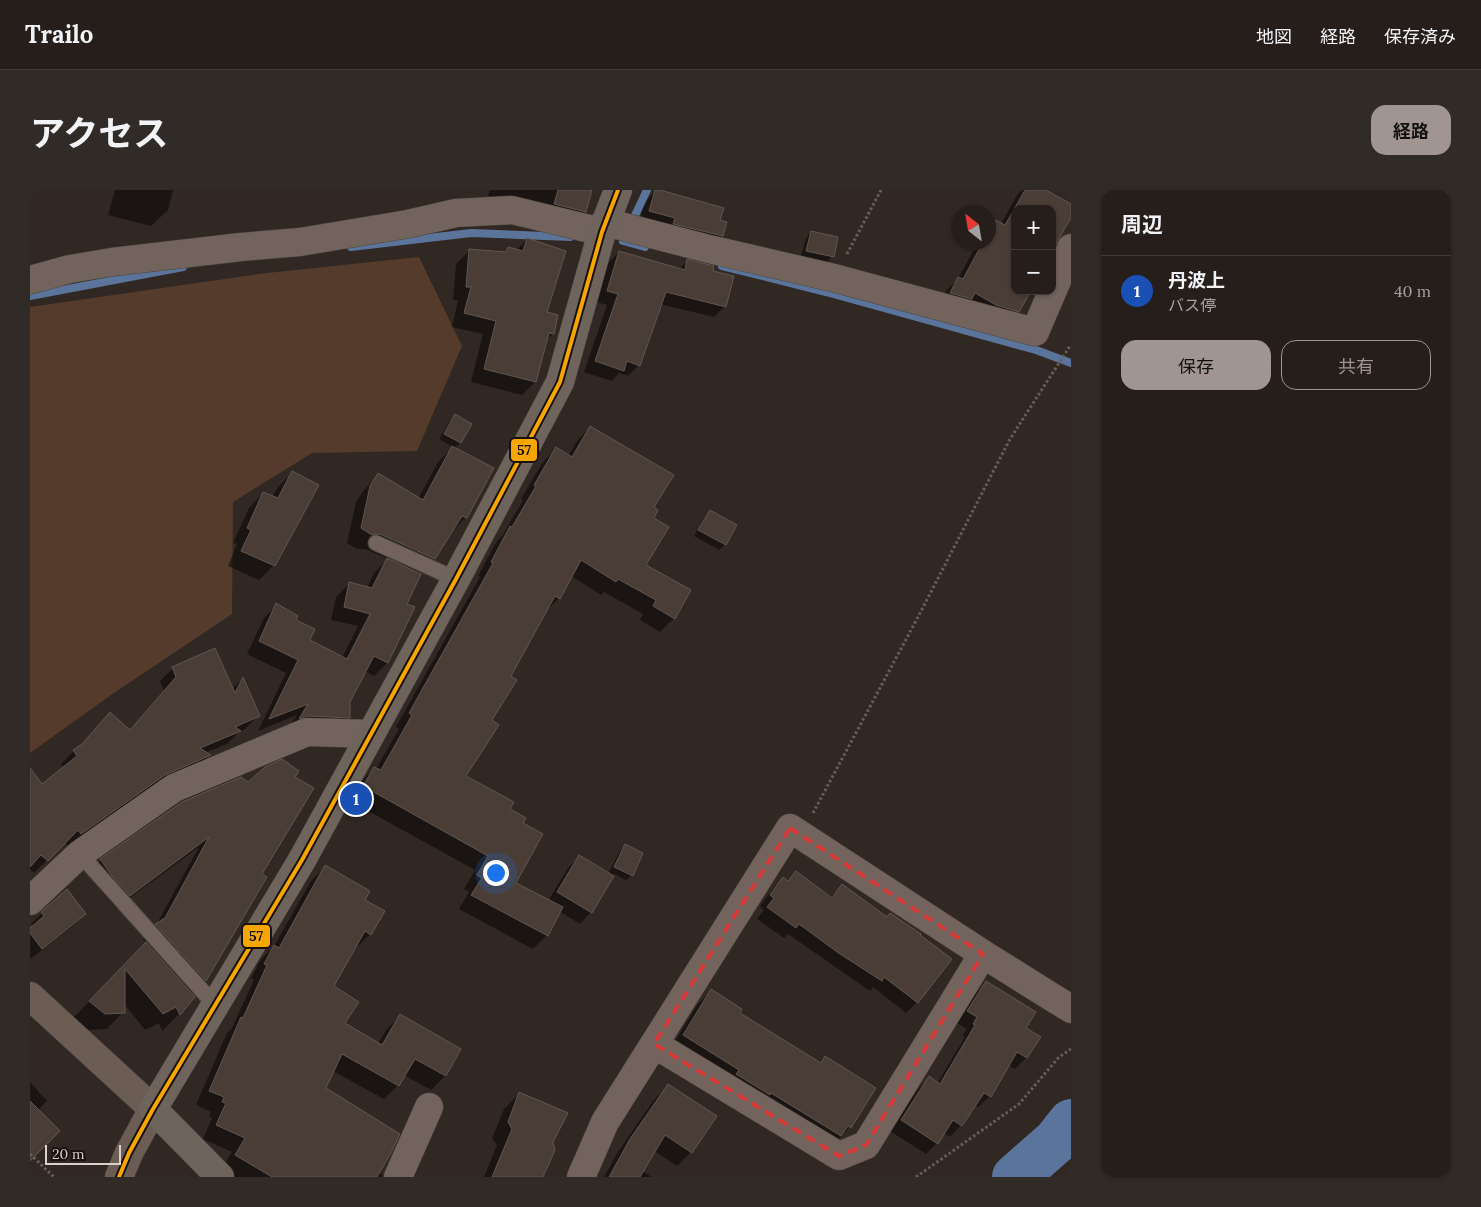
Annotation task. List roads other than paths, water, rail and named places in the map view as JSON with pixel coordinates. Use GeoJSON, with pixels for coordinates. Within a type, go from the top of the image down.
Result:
{"type":"FeatureCollection","features":[{"type":"Feature","properties":{"kind":"highway"},"geometry":{"type":"LineString","coordinates":[[220,1177],[153,1110],[302,860],[456,579],[560,382],[604,227],[618,190]]}},
{"type":"Feature","properties":{"kind":"main road"},"geometry":{"type":"LineString","coordinates":[[30,996],[153,1110],[129,1153],[119,1177]]}},
{"type":"Feature","properties":{"kind":"street"},"geometry":{"type":"LineString","coordinates":[[30,280],[70,269],[112,262],[300,242],[408,224],[456,213],[512,210],[718,251],[834,278],[1035,332],[1071,248]]}},
{"type":"Feature","properties":{"kind":"street"},"geometry":{"type":"LineString","coordinates":[[30,901],[80,854],[174,788],[307,732],[371,734]]}},
{"type":"Feature","properties":{"kind":"street"},"geometry":{"type":"LineString","coordinates":[[581,1177],[605,1122],[790,828],[1071,1009]]}},
{"type":"Feature","properties":{"kind":"street"},"geometry":{"type":"LineString","coordinates":[[654,1044],[839,1156],[866,1145],[983,954]]}},
{"type":"Feature","properties":{"kind":"street"},"geometry":{"type":"LineString","coordinates":[[398,1177],[430,1107]]}},
{"type":"Feature","properties":{"kind":"lane"},"geometry":{"type":"LineString","coordinates":[[376,543],[456,579]]}},
{"type":"Feature","properties":{"kind":"lane"},"geometry":{"type":"LineString","coordinates":[[80,854],[215,1005]]}},
{"type":"Feature","properties":{"kind":"waterway"},"geometry":{"type":"LineString","coordinates":[[645,247],[623,241],[647,190]]}},
{"type":"Feature","properties":{"kind":"waterway"},"geometry":{"type":"LineString","coordinates":[[351,247],[471,233],[570,237]]}},
{"type":"Feature","properties":{"kind":"waterway"},"geometry":{"type":"LineString","coordinates":[[722,266],[826,292],[1036,350],[1071,363]]}},
{"type":"Feature","properties":{"kind":"waterway"},"geometry":{"type":"LineString","coordinates":[[30,296],[183,267]]}},
{"type":"Feature","properties":{"kind":"waterway"},"geometry":{"type":"LineString","coordinates":[[1015,1177],[1056,1141],[1071,1122]]}},
{"type":"Feature","properties":{"kind":"place","name":"丹波上"},"geometry":{"type":"Point","coordinates":[356,799]}}]}
